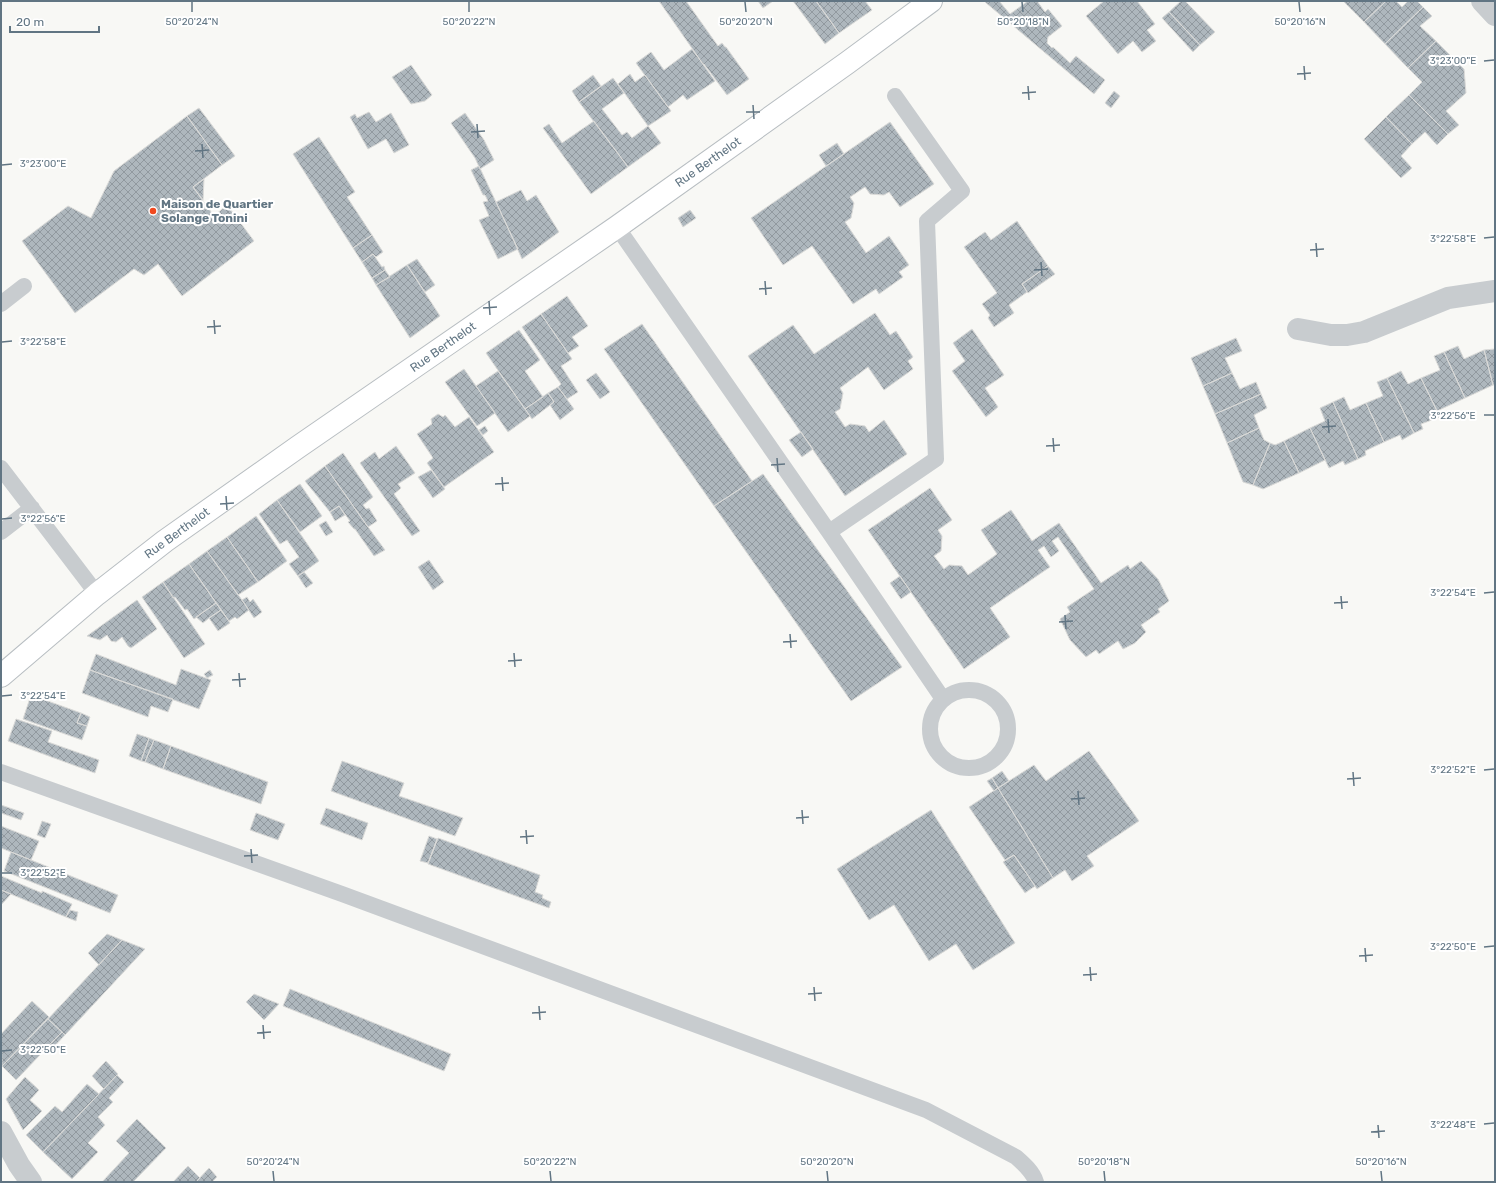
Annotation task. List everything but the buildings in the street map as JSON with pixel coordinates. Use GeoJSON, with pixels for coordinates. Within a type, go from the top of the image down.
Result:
{"type":"FeatureCollection","features":[{"type":"Feature","properties":{"kind":"street","name":"Rue Berthelot"},"geometry":{"type":"LineString","coordinates":[[1,676],[96,594],[159,545],[298,447],[617,227],[840,68],[931,1]]}},
{"type":"Feature","properties":{"kind":"street"},"geometry":{"type":"LineString","coordinates":[[1482,1],[1495,15]]}},
{"type":"Feature","properties":{"kind":"street"},"geometry":{"type":"LineString","coordinates":[[1298,329],[1331,335],[1347,335],[1364,332],[1448,298],[1465,294],[1495,291]]}},
{"type":"Feature","properties":{"kind":"street"},"geometry":{"type":"LineString","coordinates":[[1,1132],[19,1165],[31,1182]]}},
{"type":"Feature","properties":{"kind":"lane"},"geometry":{"type":"LineString","coordinates":[[829,532],[936,459],[927,220],[962,191],[895,96]]}},
{"type":"Feature","properties":{"kind":"lane"},"geometry":{"type":"LineString","coordinates":[[617,227],[943,699]]}},
{"type":"Feature","properties":{"kind":"lane"},"geometry":{"type":"LineString","coordinates":[[1,304],[24,286]]}},
{"type":"Feature","properties":{"kind":"lane"},"geometry":{"type":"LineString","coordinates":[[1,468],[96,594]]}},
{"type":"Feature","properties":{"kind":"lane"},"geometry":{"type":"LineString","coordinates":[[1,532],[32,508]]}},
{"type":"Feature","properties":{"kind":"lane"},"geometry":{"type":"LineString","coordinates":[[966,690],[980,691],[991,696],[1000,705],[1007,717],[1009,730],[1006,742],[1000,754],[990,762],[978,767],[965,768],[953,764],[942,757],[934,747],[930,735],[930,722],[935,710],[943,699],[954,692],[966,690]]}},
{"type":"Feature","properties":{"kind":"lane"},"geometry":{"type":"LineString","coordinates":[[1,772],[349,897],[926,1110],[1016,1157],[1026,1166],[1035,1178],[1036,1182]]}},
{"type":"Feature","properties":{"kind":"place","name":"Maison de Quartier Solange Tonini"},"geometry":{"type":"Point","coordinates":[153,211]}}]}
